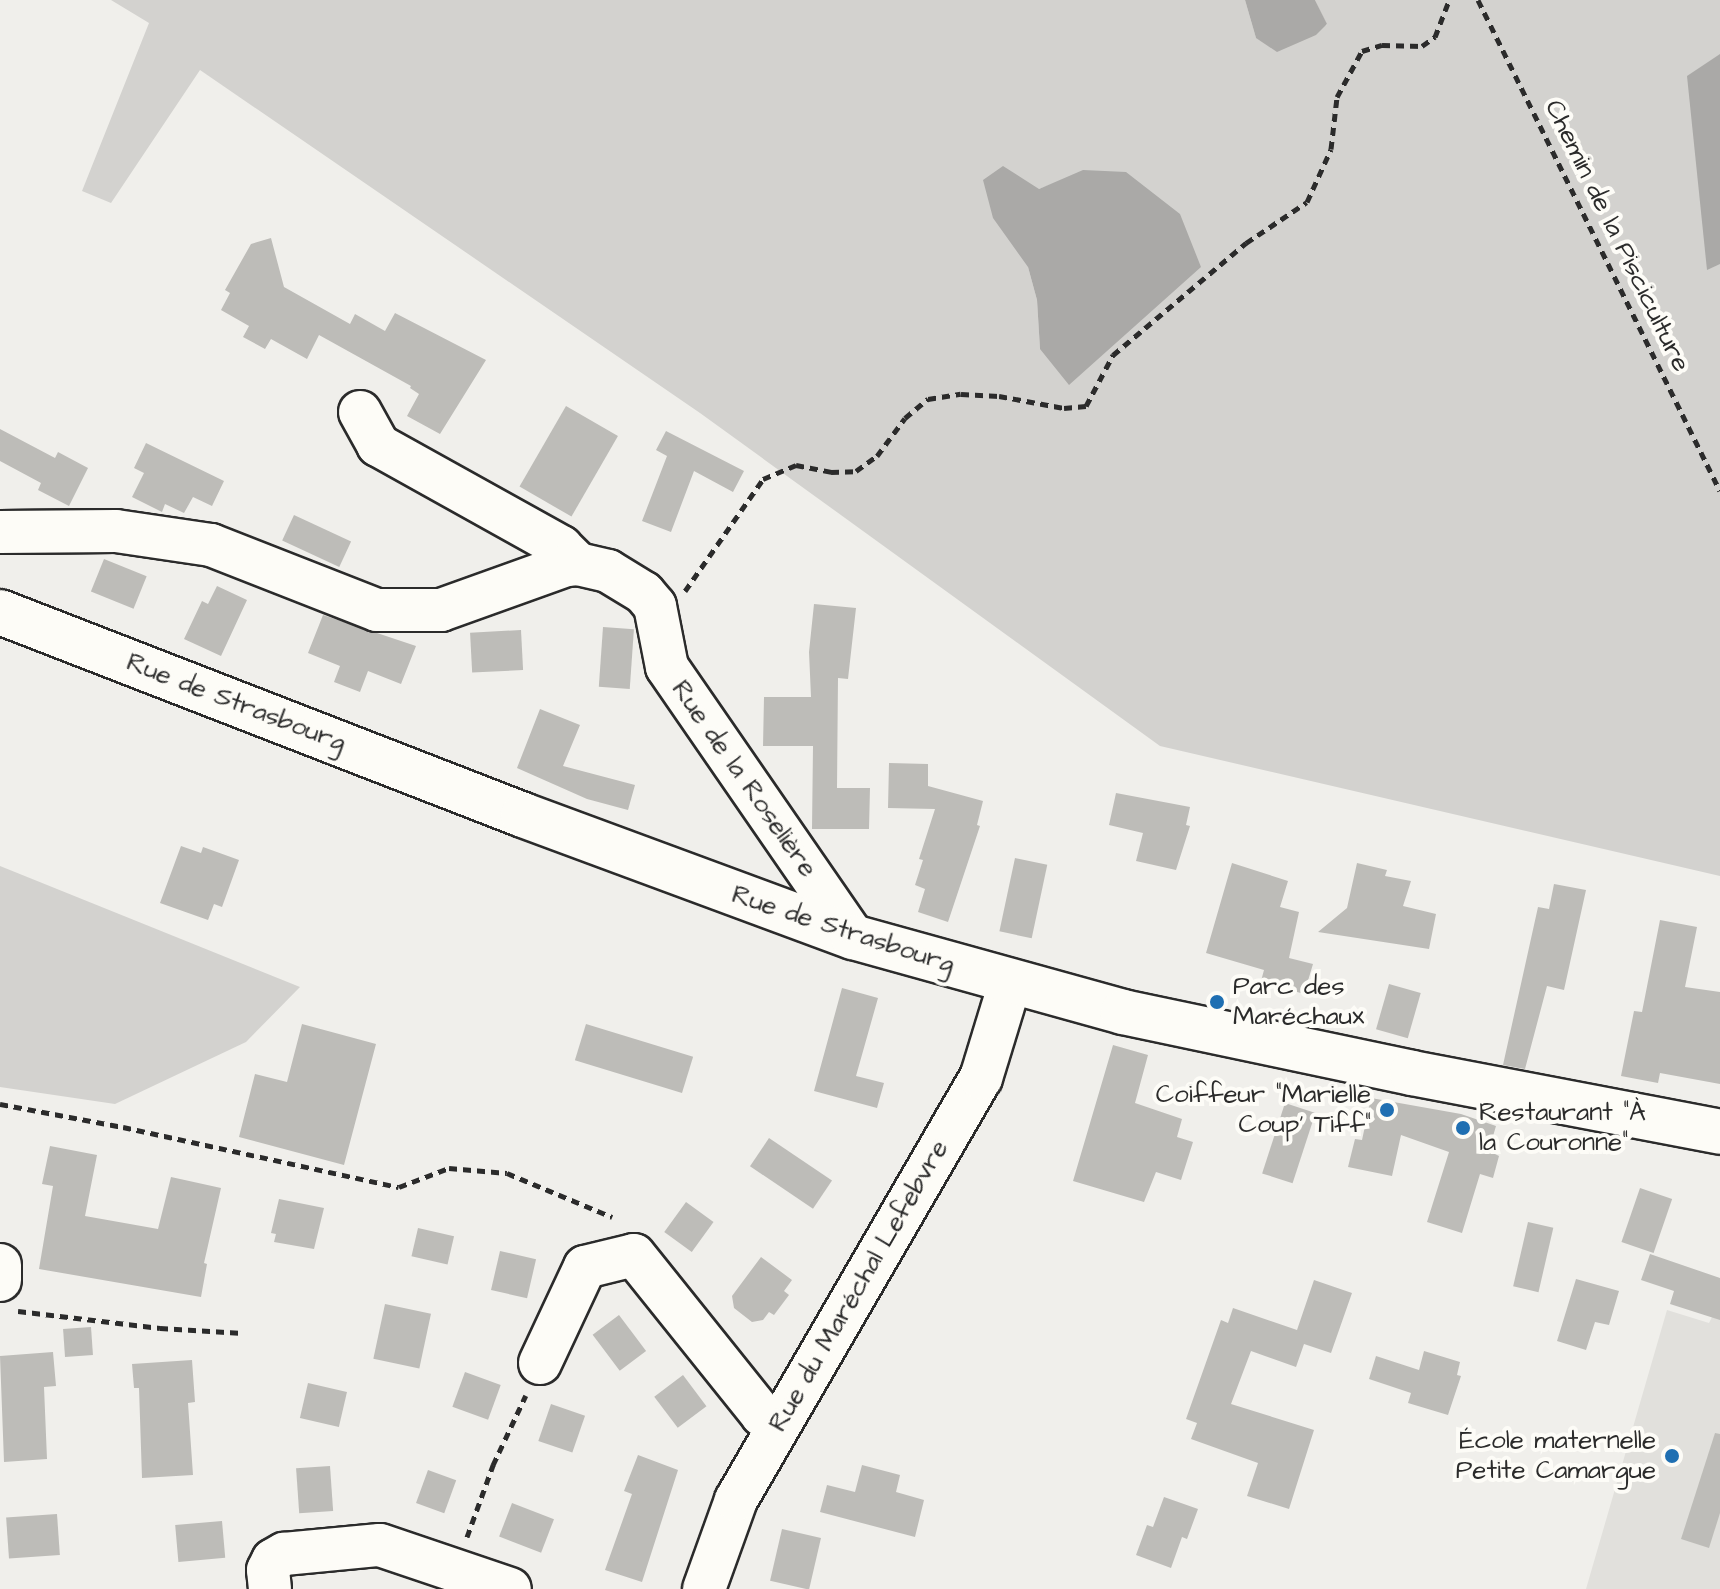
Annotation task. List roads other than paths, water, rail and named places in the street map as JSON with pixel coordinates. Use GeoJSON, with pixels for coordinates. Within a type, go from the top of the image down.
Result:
{"type":"FeatureCollection","features":[{"type":"Feature","properties":{"kind":"main road","name":"Rue de Strasbourg"},"geometry":{"type":"LineString","coordinates":[[0,612],[537,821],[853,937],[1123,1012],[1412,1073],[1720,1132]]}},
{"type":"Feature","properties":{"kind":"street","name":"Rue de la Roselière"},"geometry":{"type":"LineString","coordinates":[[360,412],[378,445],[561,547],[578,564],[608,571],[644,593],[655,606],[667,667],[853,937]]}},
{"type":"Feature","properties":{"kind":"street"},"geometry":{"type":"LineString","coordinates":[[0,532],[116,531],[211,545],[377,610],[441,610],[578,564]]}},
{"type":"Feature","properties":{"kind":"street","name":"Rue du Maréchal Lefebvre"},"geometry":{"type":"LineString","coordinates":[[704,1589],[736,1500],[981,1078],[1010,983]]}},
{"type":"Feature","properties":{"kind":"street"},"geometry":{"type":"LineString","coordinates":[[534,1377],[585,1267],[634,1255],[762,1415],[778,1425]]}},
{"type":"Feature","properties":{"kind":"street"},"geometry":{"type":"LineString","coordinates":[[0,1265],[7,1295]]}},
{"type":"Feature","properties":{"kind":"street"},"geometry":{"type":"LineString","coordinates":[[270,1589],[268,1570],[273,1560],[284,1554],[380,1545],[510,1589]]}},
{"type":"Feature","properties":{"kind":"place","name":"Parc des Maréchaux"},"geometry":{"type":"Point","coordinates":[1217,1002]}},
{"type":"Feature","properties":{"kind":"place","name":"Coiffeur \"Marielle Coup' Tiff\""},"geometry":{"type":"Point","coordinates":[1387,1110]}},
{"type":"Feature","properties":{"kind":"place","name":"Restaurant \"À la Couronne\""},"geometry":{"type":"Point","coordinates":[1463,1128]}},
{"type":"Feature","properties":{"kind":"place","name":"École maternelle Petite Camargue"},"geometry":{"type":"Point","coordinates":[1672,1456]}}]}
